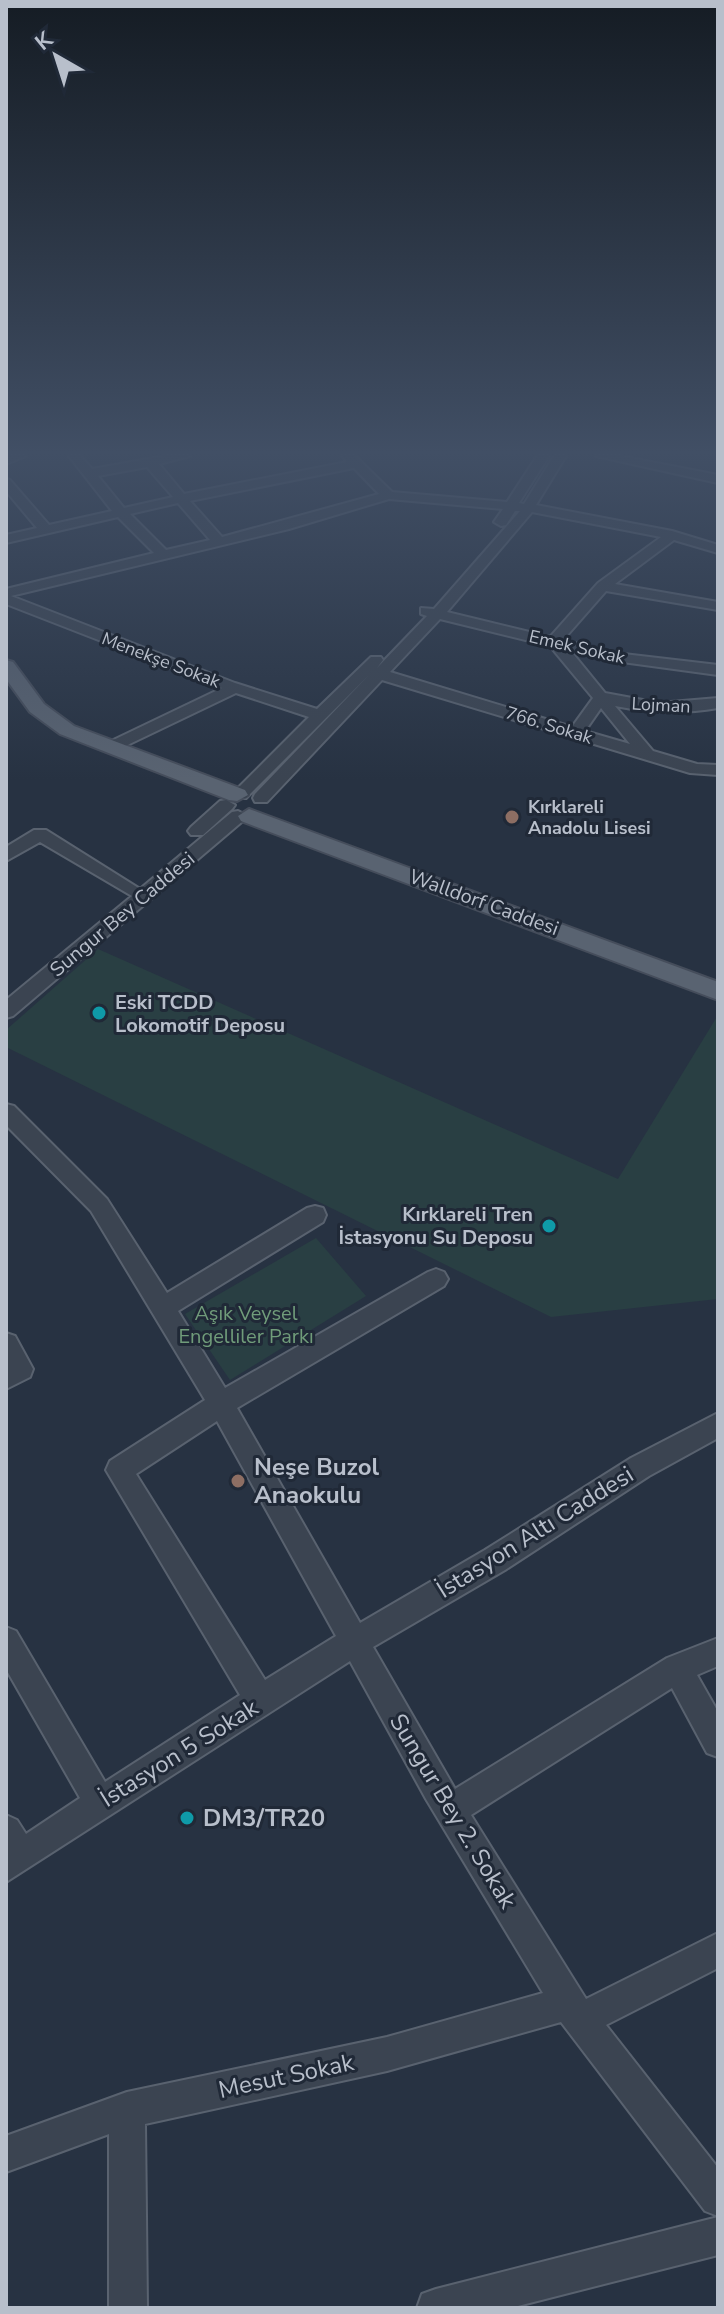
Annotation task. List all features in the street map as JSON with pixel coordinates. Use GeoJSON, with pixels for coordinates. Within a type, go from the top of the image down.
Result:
{"type":"FeatureCollection","features":[{"type":"Feature","properties":{"kind":"main road","name":"Walldorf Caddesi"},"geometry":{"type":"LineString","coordinates":[[6,666],[37,708],[67,730],[243,804],[718,991]]}},
{"type":"Feature","properties":{"kind":"main road","name":"Walldorf Caddesi"},"geometry":{"type":"LineString","coordinates":[[6,686],[35,720],[60,739],[243,804],[480,881],[718,973]]}},
{"type":"Feature","properties":{"kind":"street"},"geometry":{"type":"LineString","coordinates":[[6,593],[126,564]]}},
{"type":"Feature","properties":{"kind":"street","name":"Sungur Bey Caddesi"},"geometry":{"type":"LineString","coordinates":[[431,612],[469,564]]}},
{"type":"Feature","properties":{"kind":"street","name":"Sungur Bey Caddesi"},"geometry":{"type":"LineString","coordinates":[[6,1011],[243,804],[476,564]]}},
{"type":"Feature","properties":{"kind":"street"},"geometry":{"type":"LineString","coordinates":[[633,564],[603,586],[554,641],[646,753]]}},
{"type":"Feature","properties":{"kind":"street"},"geometry":{"type":"LineString","coordinates":[[603,586],[718,606]]}},
{"type":"Feature","properties":{"kind":"street","name":"Menekşe Sokak"},"geometry":{"type":"LineString","coordinates":[[6,599],[234,688],[318,715]]}},
{"type":"Feature","properties":{"kind":"street","name":"Emek Sokak"},"geometry":{"type":"LineString","coordinates":[[431,612],[615,657],[718,670]]}},
{"type":"Feature","properties":{"kind":"street","name":"Sungur Bey Caddesi"},"geometry":{"type":"LineString","coordinates":[[6,1000],[132,890],[243,804],[318,715],[374,672]]}},
{"type":"Feature","properties":{"kind":"street","name":"766. Sokak"},"geometry":{"type":"LineString","coordinates":[[374,672],[696,769],[718,770]]}},
{"type":"Feature","properties":{"kind":"street"},"geometry":{"type":"LineString","coordinates":[[111,747],[234,688]]}},
{"type":"Feature","properties":{"kind":"street"},"geometry":{"type":"LineString","coordinates":[[575,733],[601,697]]}},
{"type":"Feature","properties":{"kind":"street","name":"Lojman"},"geometry":{"type":"LineString","coordinates":[[601,697],[640,707],[696,708],[718,703]]}},
{"type":"Feature","properties":{"kind":"street"},"geometry":{"type":"LineString","coordinates":[[8,852],[40,834],[132,890]]}},
{"type":"Feature","properties":{"kind":"street","name":"Sungur Bey 2. Sokak"},"geometry":{"type":"LineString","coordinates":[[6,1112],[99,1205],[164,1307],[354,1642],[575,2011],[718,2198]]}},
{"type":"Feature","properties":{"kind":"street"},"geometry":{"type":"LineString","coordinates":[[164,1307],[315,1215]]}},
{"type":"Feature","properties":{"kind":"street"},"geometry":{"type":"LineString","coordinates":[[261,1702],[119,1470],[221,1404],[436,1279]]}},
{"type":"Feature","properties":{"kind":"street"},"geometry":{"type":"LineString","coordinates":[[6,1344],[21,1369],[6,1378]]}},
{"type":"Feature","properties":{"kind":"street","name":"İstasyon Altı Caddesi"},"geometry":{"type":"LineString","coordinates":[[354,1642],[495,1560],[640,1467],[718,1425]]}},
{"type":"Feature","properties":{"kind":"street"},"geometry":{"type":"LineString","coordinates":[[6,1641],[100,1802]]}},
{"type":"Feature","properties":{"kind":"street","name":"İstasyon 5 Sokak"},"geometry":{"type":"LineString","coordinates":[[11,1850],[100,1802],[354,1642]]}},
{"type":"Feature","properties":{"kind":"street"},"geometry":{"type":"LineString","coordinates":[[452,1809],[677,1668],[718,1652]]}},
{"type":"Feature","properties":{"kind":"street"},"geometry":{"type":"LineString","coordinates":[[677,1668],[718,1742]]}},
{"type":"Feature","properties":{"kind":"street","name":"Mesut Sokak"},"geometry":{"type":"LineString","coordinates":[[6,2154],[127,2110],[575,2011],[718,1950]]}},
{"type":"Feature","properties":{"kind":"street"},"geometry":{"type":"LineString","coordinates":[[127,2110],[128,2308]]}},
{"type":"Feature","properties":{"kind":"street"},"geometry":{"type":"LineString","coordinates":[[436,2308],[718,2236]]}},
{"type":"Feature","properties":{"kind":"green space"},"geometry":{"type":"Polygon","coordinates":[[[98,949],[618,1179],[718,1015],[718,1299],[551,1317],[6,1047],[6,1030],[98,949]]]}},
{"type":"Feature","properties":{"kind":"green space","name":"Aşık Veysel Engelliler Parkı"},"geometry":{"type":"Polygon","coordinates":[[[316,1238],[366,1296],[230,1380],[185,1314],[316,1238]]]}},
{"type":"Feature","properties":{"kind":"place","name":"Kırklareli Anadolu Lisesi"},"geometry":{"type":"Point","coordinates":[512,817]}},
{"type":"Feature","properties":{"kind":"place","name":"Eski TCDD Lokomotif Deposu"},"geometry":{"type":"Point","coordinates":[99,1013]}},
{"type":"Feature","properties":{"kind":"place","name":"Kırklareli Tren İstasyonu Su Deposu"},"geometry":{"type":"Point","coordinates":[549,1226]}},
{"type":"Feature","properties":{"kind":"place","name":"Neşe Buzol Anaokulu"},"geometry":{"type":"Point","coordinates":[238,1481]}},
{"type":"Feature","properties":{"kind":"place","name":"DM3/TR20"},"geometry":{"type":"Point","coordinates":[187,1818]}}]}
